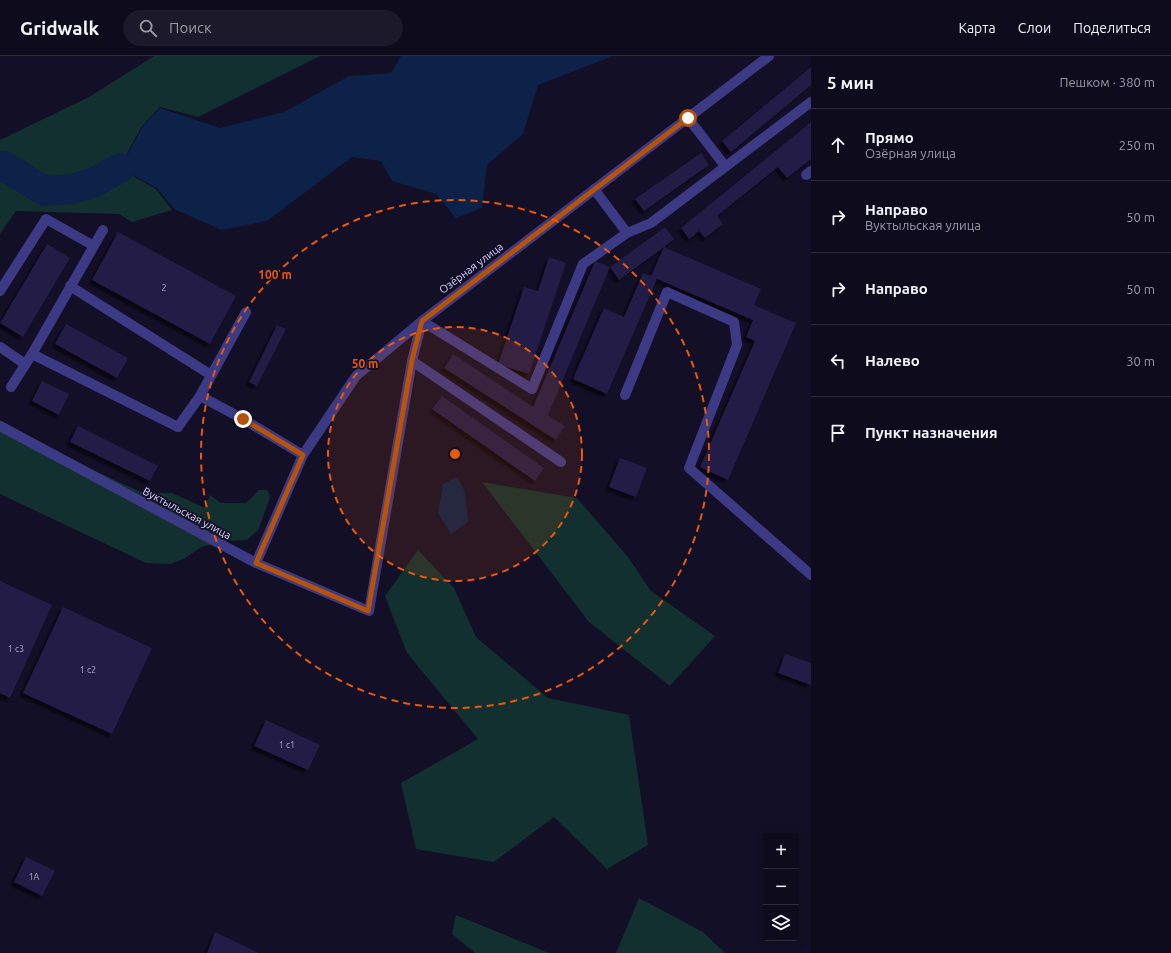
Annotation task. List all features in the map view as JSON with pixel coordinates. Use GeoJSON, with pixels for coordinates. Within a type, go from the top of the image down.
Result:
{"type":"FeatureCollection","features":[{"type":"Feature","properties":{"kind":"street","name":"Озёрная улица"},"geometry":{"type":"LineString","coordinates":[[256,563],[303,455],[356,376],[422,321],[769,56]]}},
{"type":"Feature","properties":{"kind":"street"},"geometry":{"type":"LineString","coordinates":[[561,462],[412,360],[422,321],[532,389],[583,264],[627,233],[651,223],[811,102]]}},
{"type":"Feature","properties":{"kind":"street"},"geometry":{"type":"LineString","coordinates":[[688,118],[725,166]]}},
{"type":"Feature","properties":{"kind":"street"},"geometry":{"type":"LineString","coordinates":[[811,171],[806,175],[811,176]]}},
{"type":"Feature","properties":{"kind":"street"},"geometry":{"type":"LineString","coordinates":[[594,189],[627,233]]}},
{"type":"Feature","properties":{"kind":"street"},"geometry":{"type":"LineString","coordinates":[[0,291],[46,219],[94,246]]}},
{"type":"Feature","properties":{"kind":"street"},"geometry":{"type":"LineString","coordinates":[[10,387],[32,354],[103,230]]}},
{"type":"Feature","properties":{"kind":"street"},"geometry":{"type":"LineString","coordinates":[[70,286],[211,375]]}},
{"type":"Feature","properties":{"kind":"street"},"geometry":{"type":"LineString","coordinates":[[625,395],[667,292],[734,322],[737,346],[688,468],[811,575]]}},
{"type":"Feature","properties":{"kind":"street"},"geometry":{"type":"LineString","coordinates":[[32,354],[178,427],[200,396],[246,312]]}},
{"type":"Feature","properties":{"kind":"street"},"geometry":{"type":"LineString","coordinates":[[0,347],[25,364]]}},
{"type":"Feature","properties":{"kind":"street","name":"Вуктыльская улица"},"geometry":{"type":"LineString","coordinates":[[0,426],[256,563],[368,611],[412,360]]}},
{"type":"Feature","properties":{"kind":"street"},"geometry":{"type":"LineString","coordinates":[[200,396],[243,419],[303,455]]}},
{"type":"Feature","properties":{"kind":"green space"},"geometry":{"type":"Polygon","coordinates":[[[154,56],[320,56],[198,117],[160,107],[142,126],[119,168],[156,189],[172,210],[132,222],[119,214],[16,211],[0,234],[0,140],[89,97],[154,56]]]}},
{"type":"Feature","properties":{"kind":"green space"},"geometry":{"type":"Polygon","coordinates":[[[0,420],[28,437],[93,470],[143,493],[172,493],[205,508],[210,495],[221,503],[246,503],[259,490],[267,490],[270,498],[258,530],[247,540],[225,541],[201,547],[184,559],[170,564],[146,563],[0,494],[0,420]]]}},
{"type":"Feature","properties":{"kind":"green space"},"geometry":{"type":"Polygon","coordinates":[[[482,482],[577,498],[628,557],[651,591],[715,636],[670,686],[589,622],[482,482]]]}},
{"type":"Feature","properties":{"kind":"green space"},"geometry":{"type":"Polygon","coordinates":[[[418,550],[454,588],[476,637],[548,698],[629,715],[648,845],[607,869],[554,817],[494,862],[416,849],[401,783],[478,739],[407,653],[385,596],[418,550]]]}},
{"type":"Feature","properties":{"kind":"green space"},"geometry":{"type":"Polygon","coordinates":[[[639,898],[703,932],[725,953],[616,953],[639,898]]]}},
{"type":"Feature","properties":{"kind":"green space"},"geometry":{"type":"Polygon","coordinates":[[[456,915],[549,953],[475,953],[452,934],[456,915]]]}},
{"type":"Feature","properties":{"kind":"water"},"geometry":{"type":"Polygon","coordinates":[[[401,56],[613,56],[538,85],[523,134],[487,165],[482,208],[456,218],[436,194],[392,181],[381,161],[352,157],[267,221],[222,230],[174,209],[157,188],[120,168],[143,126],[160,108],[220,128],[284,112],[349,76],[391,73],[401,56]]]}},
{"type":"Feature","properties":{"kind":"water"},"geometry":{"type":"Polygon","coordinates":[[[457,477],[465,492],[468,522],[451,534],[438,513],[443,484],[457,477]]]}},
{"type":"Feature","properties":{"kind":"building"},"geometry":{"type":"Polygon","coordinates":[[[811,67],[811,85],[731,152],[722,141],[811,67]]]}},
{"type":"Feature","properties":{"kind":"building"},"geometry":{"type":"Polygon","coordinates":[[[811,122],[811,159],[787,178],[778,167],[717,216],[723,224],[705,238],[699,231],[689,239],[681,228],[811,122]]]}},
{"type":"Feature","properties":{"kind":"building"},"geometry":{"type":"Polygon","coordinates":[[[701,153],[709,165],[644,211],[635,199],[701,153]]]}},
{"type":"Feature","properties":{"kind":"building"},"geometry":{"type":"Polygon","coordinates":[[[665,227],[674,239],[619,280],[610,267],[665,227]]]}},
{"type":"Feature","properties":{"kind":"building"},"geometry":{"type":"Polygon","coordinates":[[[118,232],[236,296],[210,344],[92,280],[118,232]]]}},
{"type":"Feature","properties":{"kind":"building"},"geometry":{"type":"Polygon","coordinates":[[[47,244],[70,258],[23,337],[0,323],[47,244]]]}},
{"type":"Feature","properties":{"kind":"building"},"geometry":{"type":"Polygon","coordinates":[[[664,247],[761,289],[754,305],[796,323],[728,480],[700,467],[755,341],[746,337],[753,320],[657,279],[607,394],[573,379],[604,308],[624,317],[643,273],[651,276],[664,247]]]}},
{"type":"Feature","properties":{"kind":"building"},"geometry":{"type":"Polygon","coordinates":[[[549,257],[566,263],[529,374],[498,364],[524,287],[538,291],[549,257]]]}},
{"type":"Feature","properties":{"kind":"building"},"geometry":{"type":"Polygon","coordinates":[[[595,261],[610,267],[548,415],[565,426],[556,440],[444,368],[453,354],[533,407],[595,261]]]}},
{"type":"Feature","properties":{"kind":"building"},"geometry":{"type":"Polygon","coordinates":[[[66,324],[128,358],[117,378],[55,344],[66,324]]]}},
{"type":"Feature","properties":{"kind":"building"},"geometry":{"type":"Polygon","coordinates":[[[277,325],[286,329],[257,386],[249,382],[277,325]]]}},
{"type":"Feature","properties":{"kind":"building"},"geometry":{"type":"Polygon","coordinates":[[[42,381],[69,394],[59,415],[32,401],[42,381]]]}},
{"type":"Feature","properties":{"kind":"building"},"geometry":{"type":"Polygon","coordinates":[[[442,396],[544,468],[535,481],[432,409],[442,396]]]}},
{"type":"Feature","properties":{"kind":"building"},"geometry":{"type":"Polygon","coordinates":[[[78,426],[158,466],[150,481],[70,442],[78,426]]]}},
{"type":"Feature","properties":{"kind":"building"},"geometry":{"type":"Polygon","coordinates":[[[620,458],[647,468],[636,497],[609,487],[620,458]]]}},
{"type":"Feature","properties":{"kind":"building"},"geometry":{"type":"Polygon","coordinates":[[[0,581],[52,605],[10,698],[0,693],[0,581]]]}},
{"type":"Feature","properties":{"kind":"building"},"geometry":{"type":"Polygon","coordinates":[[[63,607],[152,648],[112,734],[23,693],[63,607]]]}},
{"type":"Feature","properties":{"kind":"building"},"geometry":{"type":"Polygon","coordinates":[[[785,654],[811,663],[811,685],[778,673],[785,654]]]}},
{"type":"Feature","properties":{"kind":"building"},"geometry":{"type":"Polygon","coordinates":[[[266,720],[320,745],[308,770],[254,746],[266,720]]]}},
{"type":"Feature","properties":{"kind":"building"},"geometry":{"type":"Polygon","coordinates":[[[26,857],[55,871],[42,896],[14,882],[26,857]]]}},
{"type":"Feature","properties":{"kind":"building"},"geometry":{"type":"Polygon","coordinates":[[[215,932],[259,953],[207,953],[215,932]]]}},
{"type":"Feature","properties":{"kind":"waterway"},"geometry":{"type":"LineString","coordinates":[[0,168],[4,166],[45,191],[73,189],[95,182],[120,168]]}},
{"type":"Feature","properties":{"kind":"route"},"geometry":{"type":"LineString","coordinates":[[243,419],[303,455],[256,563],[368,611],[412,360],[422,321],[688,118]]}}]}
